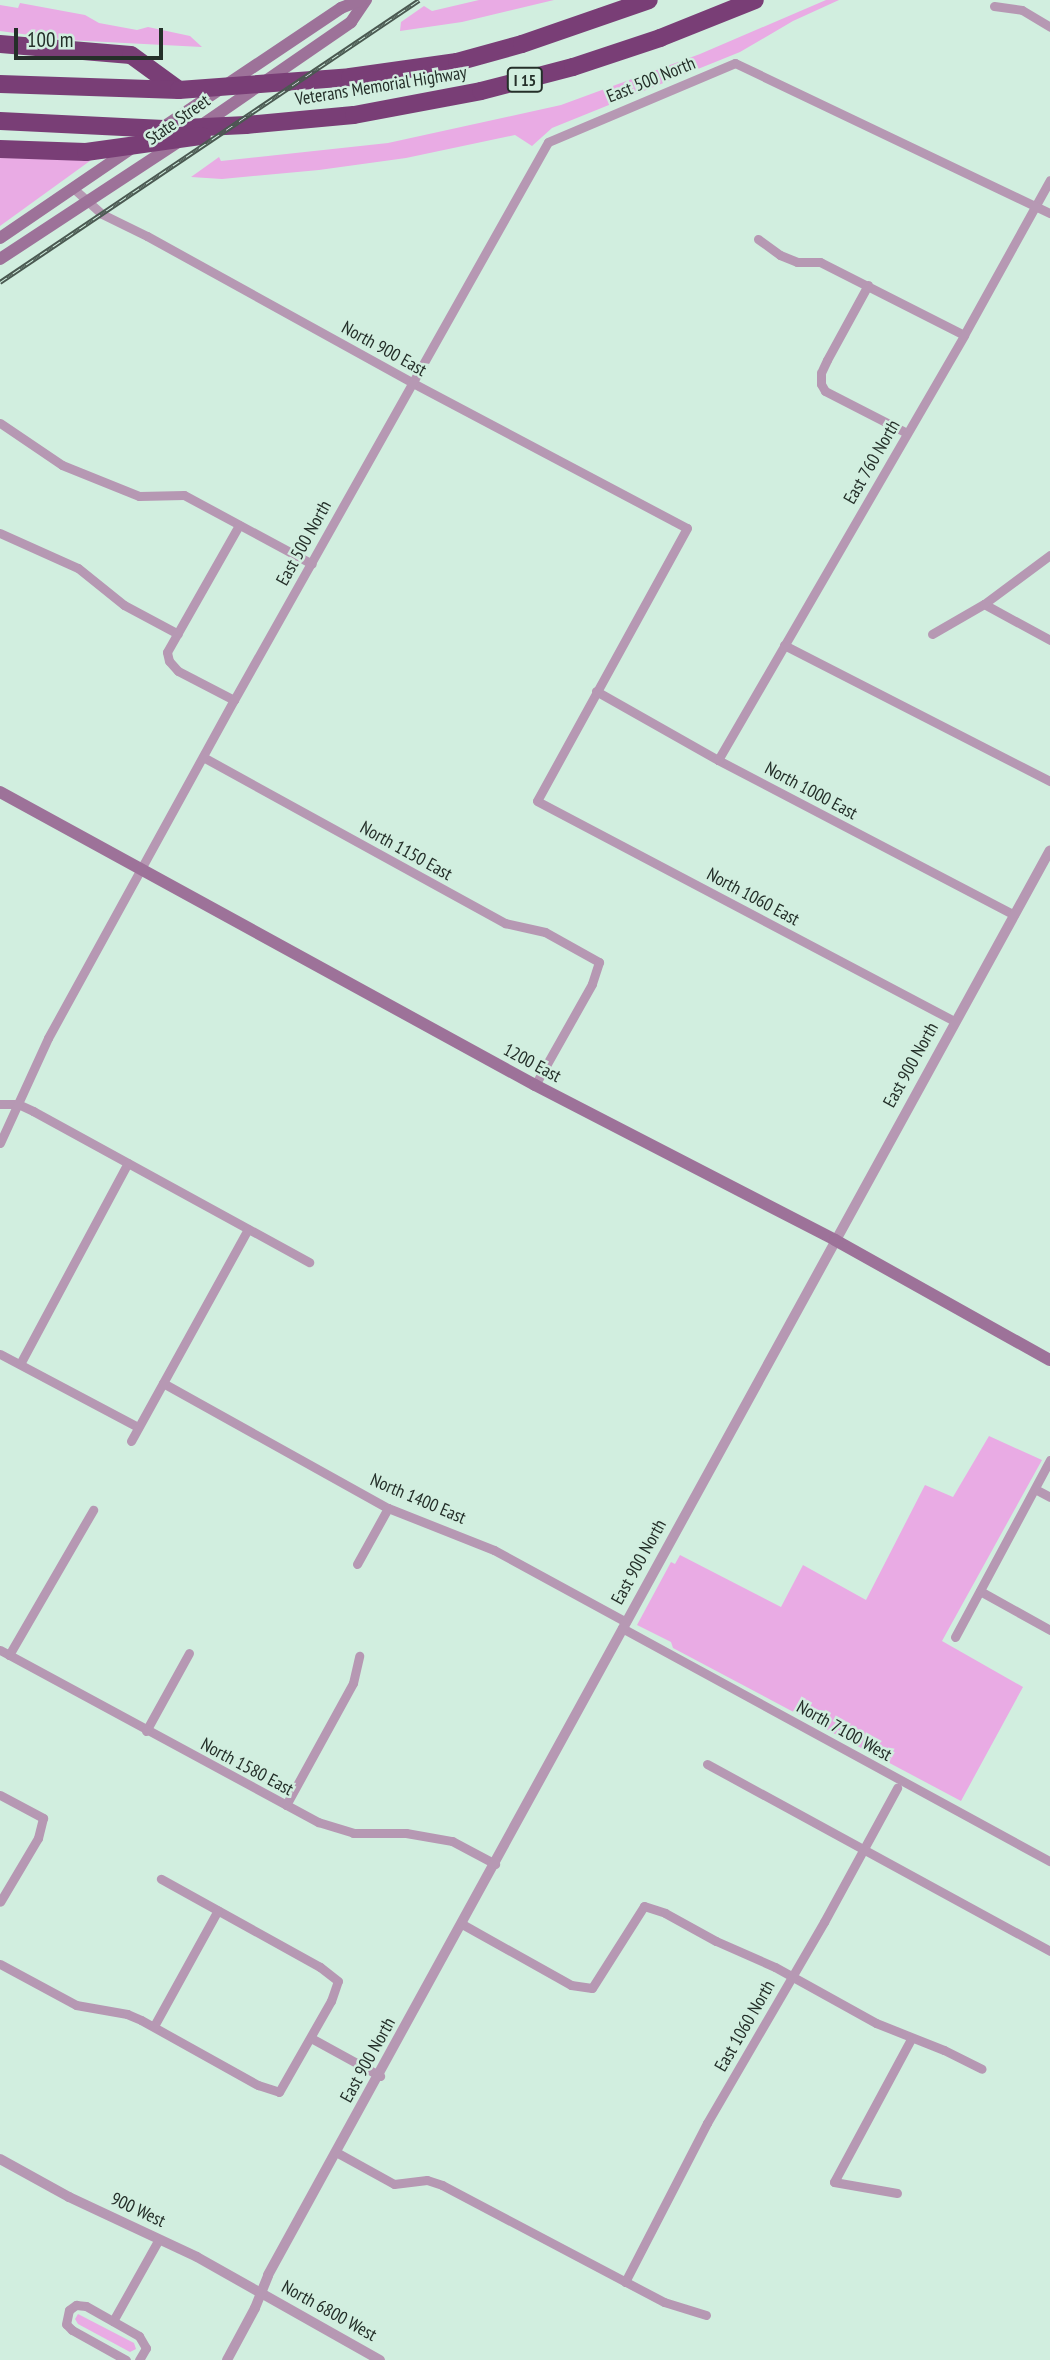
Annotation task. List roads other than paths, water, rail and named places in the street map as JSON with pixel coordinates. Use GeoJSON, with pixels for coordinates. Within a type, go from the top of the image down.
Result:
{"type":"FeatureCollection","features":[{"type":"Feature","properties":{"kind":"highway","name":"Veterans Memorial Highway"},"geometry":{"type":"LineString","coordinates":[[0,84],[179,90],[350,77],[457,62],[522,44],[649,0]]}},
{"type":"Feature","properties":{"kind":"highway","name":"Veterans Memorial Highway"},"geometry":{"type":"LineString","coordinates":[[0,121],[121,129],[246,125],[408,106],[515,83],[643,44],[755,0]]}},
{"type":"Feature","properties":{"kind":"highway"},"geometry":{"type":"LineString","coordinates":[[0,44],[131,55],[179,90]]}},
{"type":"Feature","properties":{"kind":"highway"},"geometry":{"type":"LineString","coordinates":[[0,149],[86,152],[166,143],[246,125]]}},
{"type":"Feature","properties":{"kind":"main road","name":"State Street"},"geometry":{"type":"LineString","coordinates":[[0,238],[341,8],[364,0]]}},
{"type":"Feature","properties":{"kind":"main road","name":"State Street"},"geometry":{"type":"LineString","coordinates":[[0,259],[90,202],[351,22],[364,0]]}},
{"type":"Feature","properties":{"kind":"main road","name":"1200 East"},"geometry":{"type":"LineString","coordinates":[[0,792],[535,1084],[835,1240],[1050,1360]]}},
{"type":"Feature","properties":{"kind":"street"},"geometry":{"type":"LineString","coordinates":[[995,6],[1022,10],[1050,27]]}},
{"type":"Feature","properties":{"kind":"street","name":"East 500 North"},"geometry":{"type":"LineString","coordinates":[[0,1143],[48,1038],[411,382],[548,142],[735,63],[1036,206]]}},
{"type":"Feature","properties":{"kind":"street","name":"East 760 North"},"geometry":{"type":"LineString","coordinates":[[718,760],[964,335],[1050,180]]}},
{"type":"Feature","properties":{"kind":"street","name":"North 900 East"},"geometry":{"type":"LineString","coordinates":[[73,188],[102,214],[687,528],[596,691]]}},
{"type":"Feature","properties":{"kind":"street"},"geometry":{"type":"LineString","coordinates":[[1036,206],[1050,213]]}},
{"type":"Feature","properties":{"kind":"street"},"geometry":{"type":"LineString","coordinates":[[758,239],[780,255],[797,262],[820,262],[964,335]]}},
{"type":"Feature","properties":{"kind":"street"},"geometry":{"type":"LineString","coordinates":[[868,285],[827,360],[821,373],[821,384],[825,391],[907,433]]}},
{"type":"Feature","properties":{"kind":"street"},"geometry":{"type":"LineString","coordinates":[[0,423],[62,465],[139,496],[184,495],[312,564]]}},
{"type":"Feature","properties":{"kind":"street"},"geometry":{"type":"LineString","coordinates":[[234,700],[178,671],[169,661],[167,652],[239,525]]}},
{"type":"Feature","properties":{"kind":"street"},"geometry":{"type":"LineString","coordinates":[[0,533],[78,568],[124,605],[178,634]]}},
{"type":"Feature","properties":{"kind":"street"},"geometry":{"type":"LineString","coordinates":[[932,634],[984,604],[1050,555]]}},
{"type":"Feature","properties":{"kind":"street"},"geometry":{"type":"LineString","coordinates":[[984,604],[1050,640]]}},
{"type":"Feature","properties":{"kind":"street"},"geometry":{"type":"LineString","coordinates":[[784,645],[1050,781]]}},
{"type":"Feature","properties":{"kind":"street","name":"North 1000 East"},"geometry":{"type":"LineString","coordinates":[[596,691],[718,760],[1014,915]]}},
{"type":"Feature","properties":{"kind":"street","name":"North 1060 East"},"geometry":{"type":"LineString","coordinates":[[596,691],[537,801],[955,1021]]}},
{"type":"Feature","properties":{"kind":"street","name":"North 1150 East"},"geometry":{"type":"LineString","coordinates":[[203,757],[505,923],[545,932],[599,962],[592,984],[535,1084]]}},
{"type":"Feature","properties":{"kind":"street","name":"East 900 North"},"geometry":{"type":"LineString","coordinates":[[227,2360],[336,2152],[1050,850]]}},
{"type":"Feature","properties":{"kind":"street"},"geometry":{"type":"LineString","coordinates":[[0,1104],[18,1104],[309,1262]]}},
{"type":"Feature","properties":{"kind":"street"},"geometry":{"type":"LineString","coordinates":[[20,1364],[128,1164]]}},
{"type":"Feature","properties":{"kind":"street"},"geometry":{"type":"LineString","coordinates":[[131,1441],[248,1229]]}},
{"type":"Feature","properties":{"kind":"street"},"geometry":{"type":"LineString","coordinates":[[0,1354],[138,1427]]}},
{"type":"Feature","properties":{"kind":"street","name":"North 1400 East"},"geometry":{"type":"LineString","coordinates":[[163,1383],[388,1508],[494,1550],[624,1625]]}},
{"type":"Feature","properties":{"kind":"street"},"geometry":{"type":"LineString","coordinates":[[955,1637],[1050,1460]]}},
{"type":"Feature","properties":{"kind":"street"},"geometry":{"type":"LineString","coordinates":[[1035,1489],[1050,1497]]}},
{"type":"Feature","properties":{"kind":"street"},"geometry":{"type":"LineString","coordinates":[[357,1564],[388,1508]]}},
{"type":"Feature","properties":{"kind":"street"},"geometry":{"type":"LineString","coordinates":[[9,1655],[93,1510]]}},
{"type":"Feature","properties":{"kind":"street"},"geometry":{"type":"LineString","coordinates":[[979,1591],[1050,1630]]}},
{"type":"Feature","properties":{"kind":"street","name":"North 7100 West"},"geometry":{"type":"LineString","coordinates":[[624,1625],[1050,1861]]}},
{"type":"Feature","properties":{"kind":"street","name":"North 1580 East"},"geometry":{"type":"LineString","coordinates":[[0,1650],[318,1822],[353,1833],[406,1833],[452,1841],[495,1864]]}},
{"type":"Feature","properties":{"kind":"street"},"geometry":{"type":"LineString","coordinates":[[146,1731],[189,1653]]}},
{"type":"Feature","properties":{"kind":"street"},"geometry":{"type":"LineString","coordinates":[[286,1805],[353,1683],[359,1656]]}},
{"type":"Feature","properties":{"kind":"street"},"geometry":{"type":"LineString","coordinates":[[707,1764],[1050,1951]]}},
{"type":"Feature","properties":{"kind":"street","name":"East 1060 North"},"geometry":{"type":"LineString","coordinates":[[625,2282],[707,2123],[897,1788]]}},
{"type":"Feature","properties":{"kind":"street"},"geometry":{"type":"LineString","coordinates":[[0,1795],[43,1818],[38,1838],[0,1902]]}},
{"type":"Feature","properties":{"kind":"street"},"geometry":{"type":"LineString","coordinates":[[0,1964],[76,2005],[127,2014],[154,2026],[258,2085],[278,2091],[311,2038],[331,2001],[338,1981],[320,1967],[161,1879]]}},
{"type":"Feature","properties":{"kind":"street"},"geometry":{"type":"LineString","coordinates":[[462,1924],[571,1985],[592,1988],[643,1906],[665,1913],[716,1941],[792,1976],[876,2023],[944,2050],[982,2069]]}},
{"type":"Feature","properties":{"kind":"street"},"geometry":{"type":"LineString","coordinates":[[154,2026],[218,1910]]}},
{"type":"Feature","properties":{"kind":"street"},"geometry":{"type":"LineString","coordinates":[[311,2038],[380,2076]]}},
{"type":"Feature","properties":{"kind":"street"},"geometry":{"type":"LineString","coordinates":[[897,2193],[834,2182],[911,2039]]}},
{"type":"Feature","properties":{"kind":"street"},"geometry":{"type":"LineString","coordinates":[[336,2152],[394,2184],[427,2180],[442,2185],[664,2302],[706,2315]]}},
{"type":"Feature","properties":{"kind":"street","name":"900 West"},"geometry":{"type":"LineString","coordinates":[[0,2159],[69,2197],[159,2239],[261,2293]]}},
{"type":"Feature","properties":{"kind":"street"},"geometry":{"type":"LineString","coordinates":[[113,2321],[159,2239]]}},
{"type":"Feature","properties":{"kind":"street","name":"North 6800 West"},"geometry":{"type":"LineString","coordinates":[[261,2293],[380,2360]]}},
{"type":"Feature","properties":{"kind":"street"},"geometry":{"type":"LineString","coordinates":[[127,2360],[72,2330],[66,2324],[66,2317],[76,2305],[86,2306],[144,2340],[146,2348],[139,2360]]}},
{"type":"Feature","properties":{"kind":"railway"},"geometry":{"type":"LineString","coordinates":[[0,282],[419,0]]}}]}
